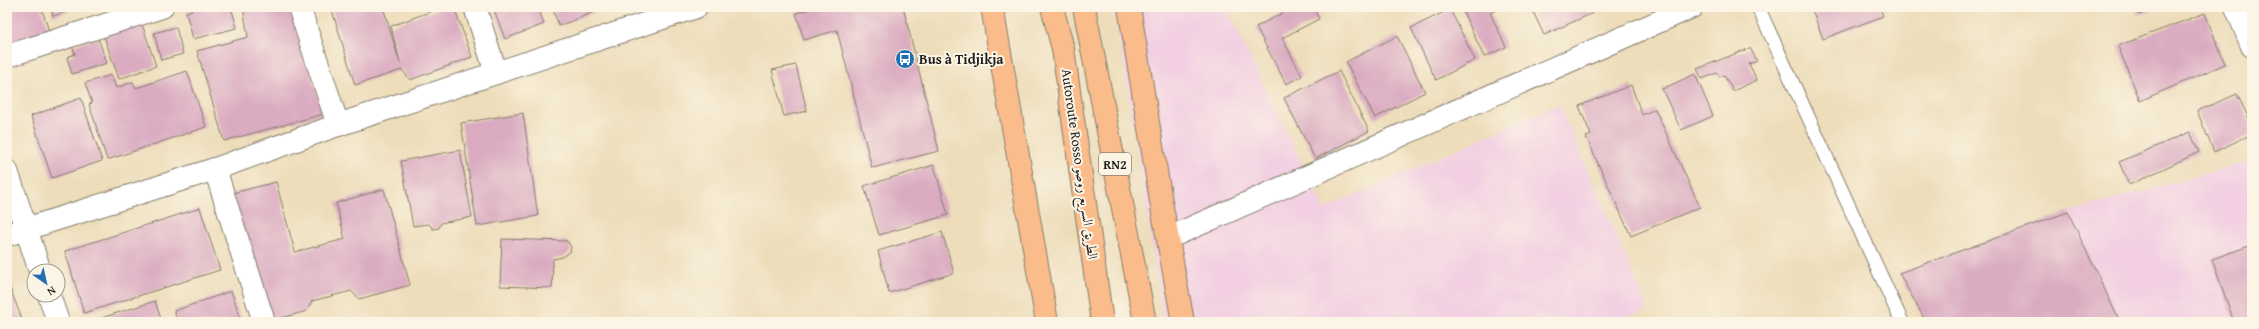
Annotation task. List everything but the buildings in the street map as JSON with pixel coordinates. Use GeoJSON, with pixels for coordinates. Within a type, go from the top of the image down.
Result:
{"type":"FeatureCollection","features":[{"type":"Feature","properties":{"kind":"highway"},"geometry":{"type":"LineString","coordinates":[[992,7],[1047,322]]}},
{"type":"Feature","properties":{"kind":"highway","name":"Autoroute Rosso الطريق السريع روصو"},"geometry":{"type":"LineString","coordinates":[[1052,7],[1063,49],[1102,322]]}},
{"type":"Feature","properties":{"kind":"highway","name":"Autoroute Rosso الطريق السريع روصو"},"geometry":{"type":"LineString","coordinates":[[1084,7],[1145,322]]}},
{"type":"Feature","properties":{"kind":"highway"},"geometry":{"type":"LineString","coordinates":[[1129,7],[1183,322]]}},
{"type":"Feature","properties":{"kind":"street"},"geometry":{"type":"LineString","coordinates":[[7,56],[162,7]]}},
{"type":"Feature","properties":{"kind":"street"},"geometry":{"type":"LineString","coordinates":[[299,7],[338,125]]}},
{"type":"Feature","properties":{"kind":"street"},"geometry":{"type":"LineString","coordinates":[[475,7],[496,73]]}},
{"type":"Feature","properties":{"kind":"street"},"geometry":{"type":"LineString","coordinates":[[16,232],[215,169],[338,125],[696,7]]}},
{"type":"Feature","properties":{"kind":"street"},"geometry":{"type":"LineString","coordinates":[[1168,238],[1692,7]]}},
{"type":"Feature","properties":{"kind":"street"},"geometry":{"type":"LineString","coordinates":[[2236,7],[2252,46]]}},
{"type":"Feature","properties":{"kind":"street"},"geometry":{"type":"LineString","coordinates":[[215,169],[264,322]]}},
{"type":"Feature","properties":{"kind":"street"},"geometry":{"type":"LineString","coordinates":[[7,171],[16,232],[35,263]]}},
{"type":"Feature","properties":{"kind":"street"},"geometry":{"type":"LineString","coordinates":[[51,303],[58,322]]}},
{"type":"Feature","properties":{"kind":"lane"},"geometry":{"type":"LineString","coordinates":[[1758,7],[1902,322]]}},
{"type":"Feature","properties":{"kind":"shaded area"},"geometry":{"type":"Polygon","coordinates":[[[1113,7],[1228,7],[1226,8],[1324,209],[1559,104],[1649,311],[1597,322],[1164,322],[1121,45],[1113,7]]]}},
{"type":"Feature","properties":{"kind":"shaded area"},"geometry":{"type":"Polygon","coordinates":[[[2252,161],[2252,322],[2120,322],[2068,212],[2252,161]]]}},
{"type":"Feature","properties":{"kind":"place","name":"Bus à Tidjikja"},"geometry":{"type":"Point","coordinates":[905,59]}}]}
